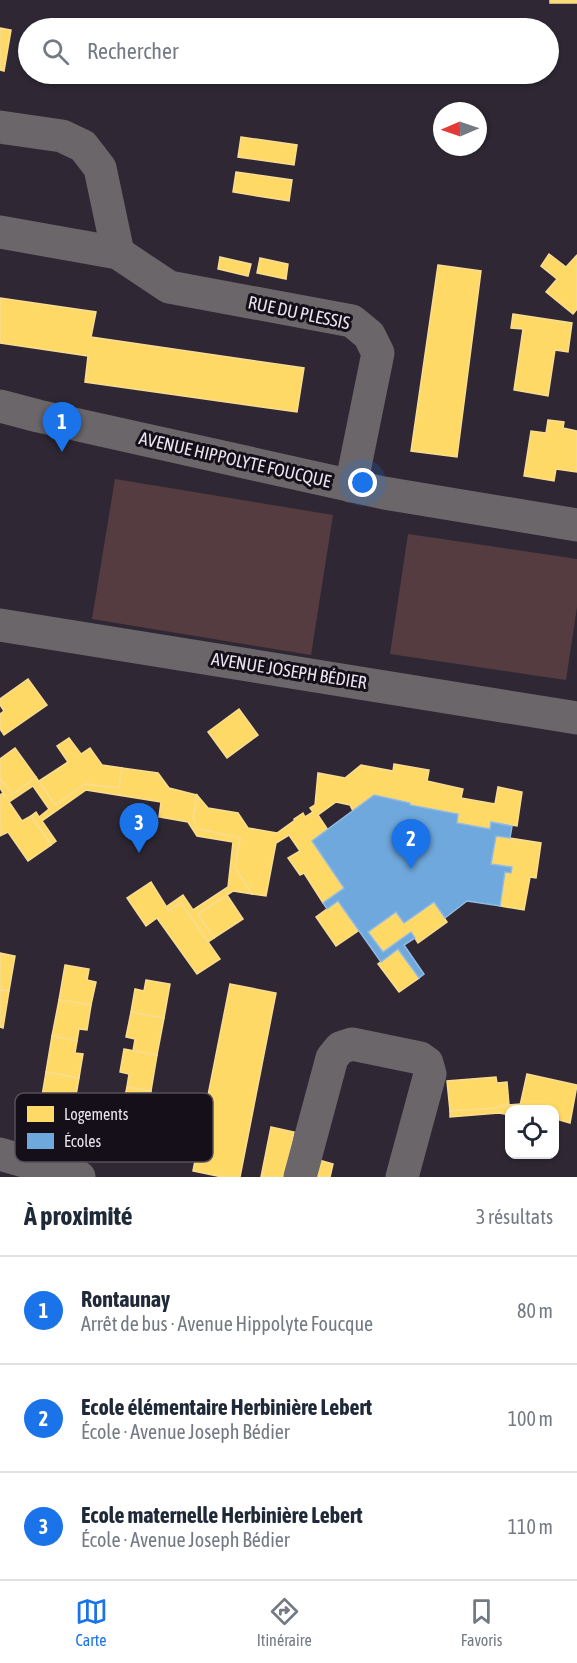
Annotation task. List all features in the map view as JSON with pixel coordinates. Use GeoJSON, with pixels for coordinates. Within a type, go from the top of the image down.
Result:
{"type":"FeatureCollection","features":[{"type":"Feature","properties":{"kind":"street"},"geometry":{"type":"LineString","coordinates":[[0,127],[62,136],[83,146],[100,168],[118,253]]}},
{"type":"Feature","properties":{"kind":"street","name":"RUE DU PLESSIS"},"geometry":{"type":"LineString","coordinates":[[0,232],[118,253],[169,287],[352,321],[369,335],[378,353],[351,486]]}},
{"type":"Feature","properties":{"kind":"street","name":"AVENUE HIPPOLYTE FOUCQUE"},"geometry":{"type":"LineString","coordinates":[[0,406],[351,486],[577,525]]}},
{"type":"Feature","properties":{"kind":"street","name":"AVENUE JOSEPH BÉDIER"},"geometry":{"type":"LineString","coordinates":[[0,625],[577,718]]}},
{"type":"Feature","properties":{"kind":"street"},"geometry":{"type":"LineString","coordinates":[[300,1177],[332,1058],[340,1048],[352,1044],[420,1058],[427,1064],[430,1074],[402,1177]]}},
{"type":"Feature","properties":{"kind":"street"},"geometry":{"type":"LineString","coordinates":[[0,1154],[15,1158]]}},
{"type":"Feature","properties":{"kind":"street"},"geometry":{"type":"LineString","coordinates":[[27,1162],[79,1177]]}},
{"type":"Feature","properties":{"kind":"shaded area"},"geometry":{"type":"Polygon","coordinates":[[[115,479],[333,515],[311,655],[92,619],[115,479]]]}},
{"type":"Feature","properties":{"kind":"shaded area"},"geometry":{"type":"Polygon","coordinates":[[[408,534],[577,559],[577,607],[566,680],[390,654],[408,534]]]}},
{"type":"Feature","properties":{"kind":"building: Logements"},"geometry":{"type":"Polygon","coordinates":[[[550,0],[577,0],[577,3],[550,3],[550,0]]]}},
{"type":"Feature","properties":{"kind":"building: Logements"},"geometry":{"type":"Polygon","coordinates":[[[0,28],[11,30],[4,71],[0,70],[0,28]]]}},
{"type":"Feature","properties":{"kind":"building: Logements"},"geometry":{"type":"Polygon","coordinates":[[[241,137],[297,145],[294,165],[238,157],[241,137]]]}},
{"type":"Feature","properties":{"kind":"building: Logements"},"geometry":{"type":"Polygon","coordinates":[[[236,172],[292,180],[289,201],[233,192],[236,172]]]}},
{"type":"Feature","properties":{"kind":"building: Logements"},"geometry":{"type":"Polygon","coordinates":[[[549,254],[566,267],[577,255],[577,309],[573,314],[546,292],[557,279],[541,266],[549,254]]]}},
{"type":"Feature","properties":{"kind":"building: Logements"},"geometry":{"type":"Polygon","coordinates":[[[220,257],[251,264],[248,276],[218,269],[220,257]]]}},
{"type":"Feature","properties":{"kind":"building: Logements"},"geometry":{"type":"Polygon","coordinates":[[[260,258],[288,264],[286,279],[257,273],[260,258]]]}},
{"type":"Feature","properties":{"kind":"building: Logements"},"geometry":{"type":"Polygon","coordinates":[[[438,265],[481,271],[457,457],[411,451],[438,265]]]}},
{"type":"Feature","properties":{"kind":"building: Logements"},"geometry":{"type":"Polygon","coordinates":[[[0,298],[96,312],[91,337],[304,368],[297,412],[85,382],[88,356],[0,343],[0,298]]]}},
{"type":"Feature","properties":{"kind":"building: Logements"},"geometry":{"type":"Polygon","coordinates":[[[513,314],[572,323],[568,352],[555,350],[548,396],[514,390],[523,329],[511,328],[513,314]]]}},
{"type":"Feature","properties":{"kind":"building: Logements"},"geometry":{"type":"Polygon","coordinates":[[[548,420],[564,422],[563,428],[577,431],[577,472],[556,469],[554,481],[524,476],[531,431],[546,433],[548,420]]]}},
{"type":"Feature","properties":{"kind":"building: Logements"},"geometry":{"type":"Polygon","coordinates":[[[28,679],[47,705],[4,735],[0,729],[0,714],[4,711],[0,705],[0,699],[28,679]]]}},
{"type":"Feature","properties":{"kind":"building: Logements"},"geometry":{"type":"Polygon","coordinates":[[[239,709],[258,735],[227,758],[208,732],[239,709]]]}},
{"type":"Feature","properties":{"kind":"building: Logements"},"geometry":{"type":"Polygon","coordinates":[[[69,738],[81,754],[90,748],[102,765],[122,768],[119,788],[85,784],[55,805],[39,781],[68,762],[57,746],[69,738]]]}},
{"type":"Feature","properties":{"kind":"building: Logements"},"geometry":{"type":"Polygon","coordinates":[[[15,748],[36,777],[12,795],[0,778],[0,759],[15,748]]]}},
{"type":"Feature","properties":{"kind":"building: Logements"},"geometry":{"type":"Polygon","coordinates":[[[394,764],[429,770],[427,781],[463,789],[461,798],[495,804],[498,787],[522,792],[517,826],[491,822],[490,829],[457,823],[458,814],[410,805],[410,803],[374,795],[353,811],[350,805],[336,802],[318,815],[328,830],[312,841],[344,888],[323,903],[304,873],[300,875],[288,858],[300,851],[289,835],[276,843],[266,896],[252,894],[235,868],[240,838],[198,829],[193,818],[197,795],[208,808],[238,813],[248,828],[277,833],[303,813],[305,817],[313,812],[310,808],[315,805],[318,773],[345,778],[361,765],[393,771],[394,764]]]}},
{"type":"Feature","properties":{"kind":"building: Logements"},"geometry":{"type":"Polygon","coordinates":[[[122,768],[158,773],[169,788],[197,795],[193,818],[198,829],[240,838],[235,868],[252,894],[233,891],[198,914],[214,938],[208,942],[181,903],[169,911],[166,907],[183,895],[193,910],[228,887],[233,842],[197,836],[188,822],[159,817],[161,802],[86,790],[42,821],[56,841],[51,845],[31,816],[36,812],[39,817],[49,809],[33,786],[9,802],[0,788],[0,778],[12,795],[36,777],[55,805],[85,784],[119,788],[122,768]]]}},
{"type":"Feature","properties":{"kind":"building: Logements"},"geometry":{"type":"Polygon","coordinates":[[[3,793],[22,821],[31,816],[51,845],[28,861],[8,832],[0,836],[0,795],[3,793]]]}},
{"type":"Feature","properties":{"kind":"building: Logements"},"geometry":{"type":"Polygon","coordinates":[[[496,836],[541,843],[536,878],[530,877],[524,910],[500,906],[505,872],[511,873],[512,867],[491,864],[496,836]]]}},
{"type":"Feature","properties":{"kind":"building: Logements"},"geometry":{"type":"Polygon","coordinates":[[[151,882],[169,911],[181,903],[220,959],[197,974],[157,918],[146,926],[127,898],[151,882]]]}},
{"type":"Feature","properties":{"kind":"building: Logements"},"geometry":{"type":"Polygon","coordinates":[[[227,895],[243,919],[214,938],[198,914],[227,895]]]}},
{"type":"Feature","properties":{"kind":"building: Logements"},"geometry":{"type":"Polygon","coordinates":[[[338,901],[358,931],[336,946],[316,917],[338,901]]]}},
{"type":"Feature","properties":{"kind":"building: Logements"},"geometry":{"type":"Polygon","coordinates":[[[434,902],[447,922],[418,943],[411,932],[383,952],[368,932],[396,912],[404,923],[434,902]]]}},
{"type":"Feature","properties":{"kind":"building: Logements"},"geometry":{"type":"Polygon","coordinates":[[[398,949],[419,978],[399,992],[378,964],[398,949]]]}},
{"type":"Feature","properties":{"kind":"building: Logements"},"geometry":{"type":"Polygon","coordinates":[[[0,953],[15,956],[9,991],[0,990],[0,953]]]}},
{"type":"Feature","properties":{"kind":"building: Logements"},"geometry":{"type":"Polygon","coordinates":[[[65,965],[89,969],[87,980],[96,982],[91,1005],[59,1000],[65,965]]]}},
{"type":"Feature","properties":{"kind":"building: Logements"},"geometry":{"type":"Polygon","coordinates":[[[146,980],[170,984],[164,1018],[131,1012],[135,989],[144,991],[146,980]]]}},
{"type":"Feature","properties":{"kind":"building: Logements"},"geometry":{"type":"Polygon","coordinates":[[[230,984],[276,993],[240,1177],[222,1177],[193,1171],[195,1162],[213,1162],[213,1093],[208,1093],[230,984]]]}},
{"type":"Feature","properties":{"kind":"building: Logements"},"geometry":{"type":"Polygon","coordinates":[[[0,990],[9,991],[3,1028],[0,1027],[0,990]]]}},
{"type":"Feature","properties":{"kind":"building: Logements"},"geometry":{"type":"Polygon","coordinates":[[[59,1000],[91,1005],[87,1030],[79,1029],[77,1041],[52,1036],[59,1000]]]}},
{"type":"Feature","properties":{"kind":"building: Logements"},"geometry":{"type":"Polygon","coordinates":[[[131,1012],[164,1018],[157,1055],[133,1051],[135,1039],[126,1037],[131,1012]]]}},
{"type":"Feature","properties":{"kind":"building: Logements"},"geometry":{"type":"Polygon","coordinates":[[[52,1036],[77,1041],[75,1053],[83,1054],[79,1078],[46,1072],[52,1036]]]}},
{"type":"Feature","properties":{"kind":"building: Logements"},"geometry":{"type":"Polygon","coordinates":[[[124,1049],[157,1055],[151,1091],[127,1087],[129,1074],[120,1072],[124,1049]]]}},
{"type":"Feature","properties":{"kind":"building: Logements"},"geometry":{"type":"Polygon","coordinates":[[[46,1072],[79,1078],[76,1093],[42,1093],[46,1072]]]}},
{"type":"Feature","properties":{"kind":"building: Logements"},"geometry":{"type":"Polygon","coordinates":[[[527,1074],[577,1085],[570,1123],[559,1120],[559,1105],[520,1105],[527,1074]]]}},
{"type":"Feature","properties":{"kind":"building: Logements"},"geometry":{"type":"Polygon","coordinates":[[[496,1077],[497,1083],[507,1082],[509,1105],[498,1106],[498,1108],[450,1111],[447,1081],[496,1077]]]}},
{"type":"Feature","properties":{"kind":"building: Logements"},"geometry":{"type":"Polygon","coordinates":[[[127,1087],[151,1091],[151,1093],[126,1093],[127,1087]]]}},
{"type":"Feature","properties":{"kind":"building: Logements"},"geometry":{"type":"Polygon","coordinates":[[[505,1105],[505,1114],[450,1117],[450,1111],[498,1108],[498,1106],[505,1105]]]}},
{"type":"Feature","properties":{"kind":"building: Logements"},"geometry":{"type":"Polygon","coordinates":[[[271,1127],[294,1132],[285,1177],[261,1177],[271,1127]]]}},
{"type":"Feature","properties":{"kind":"building: Logements"},"geometry":{"type":"Polygon","coordinates":[[[319,1160],[333,1164],[330,1177],[315,1177],[319,1160]]]}},
{"type":"Feature","properties":{"kind":"building: Écoles"},"geometry":{"type":"Polygon","coordinates":[[[374,795],[410,803],[410,805],[458,814],[457,823],[490,829],[491,822],[512,826],[510,838],[496,836],[491,864],[512,867],[511,873],[505,872],[500,906],[467,901],[445,918],[434,902],[404,923],[396,912],[368,932],[383,952],[411,932],[415,938],[404,945],[424,974],[419,978],[398,949],[381,962],[338,901],[327,909],[323,903],[344,888],[312,841],[374,795]]]}},
{"type":"Feature","properties":{"kind":"place","name":"Rontaunay"},"geometry":{"type":"Point","coordinates":[62,452]}},
{"type":"Feature","properties":{"kind":"place","name":"Ecole maternelle Herbinière Lebert"},"geometry":{"type":"Point","coordinates":[139,853]}},
{"type":"Feature","properties":{"kind":"place","name":"Ecole élémentaire Herbinière Lebert"},"geometry":{"type":"Point","coordinates":[411,869]}}]}
